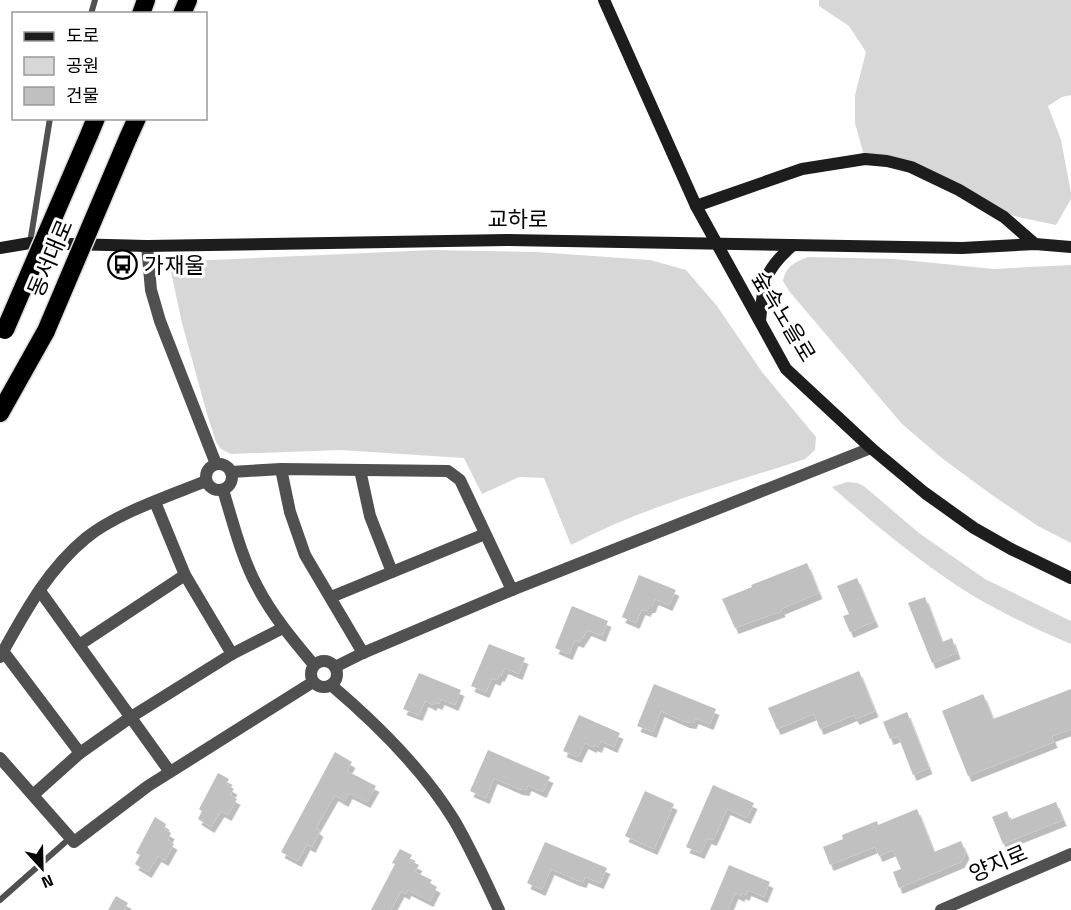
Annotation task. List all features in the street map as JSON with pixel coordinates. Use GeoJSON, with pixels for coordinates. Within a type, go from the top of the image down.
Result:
{"type":"FeatureCollection","features":[{"type":"Feature","properties":{"kind":"highway","name":"동서대로"},"geometry":{"type":"LineString","coordinates":[[0,413],[46,331],[136,120]]}},
{"type":"Feature","properties":{"kind":"highway","name":"동서대로"},"geometry":{"type":"LineString","coordinates":[[2,334],[93,127]]}},
{"type":"Feature","properties":{"kind":"street","name":"숲속노을로"},"geometry":{"type":"LineString","coordinates":[[604,0],[696,206],[786,369],[871,448],[925,493],[974,528],[1071,578]]}},
{"type":"Feature","properties":{"kind":"street"},"geometry":{"type":"LineString","coordinates":[[696,206],[802,169],[865,159],[887,161],[911,167],[959,190],[1004,217],[1035,244]]}},
{"type":"Feature","properties":{"kind":"street","name":"교하로"},"geometry":{"type":"LineString","coordinates":[[0,248],[30,243],[147,246],[507,240],[962,248],[1035,244],[1071,247]]}},
{"type":"Feature","properties":{"kind":"street"},"geometry":{"type":"LineString","coordinates":[[760,321],[764,279],[776,259],[793,245]]}},
{"type":"Feature","properties":{"kind":"street"},"geometry":{"type":"LineString","coordinates":[[147,246],[151,290],[160,321],[216,464]]}},
{"type":"Feature","properties":{"kind":"street"},"geometry":{"type":"LineString","coordinates":[[335,667],[512,590],[871,448]]}},
{"type":"Feature","properties":{"kind":"street"},"geometry":{"type":"LineString","coordinates":[[216,464],[224,465],[231,472],[231,483],[223,490],[212,488],[206,481],[207,472],[216,464]]}},
{"type":"Feature","properties":{"kind":"street"},"geometry":{"type":"LineString","coordinates":[[231,472],[281,469],[447,471],[460,480],[512,590]]}},
{"type":"Feature","properties":{"kind":"street"},"geometry":{"type":"LineString","coordinates":[[281,469],[290,512],[305,555],[363,653]]}},
{"type":"Feature","properties":{"kind":"street"},"geometry":{"type":"LineString","coordinates":[[360,470],[370,516],[392,572]]}},
{"type":"Feature","properties":{"kind":"street"},"geometry":{"type":"LineString","coordinates":[[80,753],[2,654],[50,575],[67,555],[88,537],[114,521],[206,481]]}},
{"type":"Feature","properties":{"kind":"street"},"geometry":{"type":"LineString","coordinates":[[223,490],[242,552],[257,587],[283,628],[314,665]]}},
{"type":"Feature","properties":{"kind":"street"},"geometry":{"type":"LineString","coordinates":[[155,502],[185,575],[232,654]]}},
{"type":"Feature","properties":{"kind":"street"},"geometry":{"type":"LineString","coordinates":[[331,597],[485,534]]}},
{"type":"Feature","properties":{"kind":"street"},"geometry":{"type":"LineString","coordinates":[[79,645],[185,575]]}},
{"type":"Feature","properties":{"kind":"street"},"geometry":{"type":"LineString","coordinates":[[40,591],[170,772]]}},
{"type":"Feature","properties":{"kind":"street"},"geometry":{"type":"LineString","coordinates":[[33,795],[80,753],[131,717],[232,654],[283,628]]}},
{"type":"Feature","properties":{"kind":"street"},"geometry":{"type":"LineString","coordinates":[[325,661],[335,667],[337,676],[332,685],[321,687],[313,682],[310,674],[314,665],[325,661]]}},
{"type":"Feature","properties":{"kind":"street"},"geometry":{"type":"LineString","coordinates":[[0,758],[74,842],[148,786],[313,682]]}},
{"type":"Feature","properties":{"kind":"street"},"geometry":{"type":"LineString","coordinates":[[332,685],[395,745],[453,819],[483,874],[499,910]]}},
{"type":"Feature","properties":{"kind":"street","name":"양지로"},"geometry":{"type":"LineString","coordinates":[[941,910],[1071,854]]}},
{"type":"Feature","properties":{"kind":"lane"},"geometry":{"type":"LineString","coordinates":[[30,243],[50,120]]}},
{"type":"Feature","properties":{"kind":"lane"},"geometry":{"type":"LineString","coordinates":[[0,900],[70,838]]}},
{"type":"Feature","properties":{"kind":"green space"},"geometry":{"type":"Polygon","coordinates":[[[819,0],[1071,0],[1071,95],[1062,97],[1048,106],[1061,140],[1071,193],[1071,199],[1056,225],[1014,216],[955,187],[865,159],[855,123],[855,95],[866,52],[849,26],[819,6],[819,0]]]}},
{"type":"Feature","properties":{"kind":"green space"},"geometry":{"type":"Polygon","coordinates":[[[432,250],[536,252],[650,260],[686,270],[717,306],[762,372],[816,437],[815,450],[805,459],[657,508],[571,545],[544,478],[519,477],[482,494],[464,458],[340,450],[231,454],[221,449],[216,442],[207,414],[182,323],[169,262],[432,250]]]}},
{"type":"Feature","properties":{"kind":"green space"},"geometry":{"type":"Polygon","coordinates":[[[808,257],[894,259],[994,269],[1071,265],[1071,543],[1038,526],[992,495],[943,459],[902,424],[783,281],[792,265],[808,257]]]}},
{"type":"Feature","properties":{"kind":"green space"},"geometry":{"type":"Polygon","coordinates":[[[847,482],[858,483],[865,487],[919,533],[985,579],[1071,621],[1071,644],[998,610],[920,559],[832,487],[847,482]]]}},
{"type":"Feature","properties":{"kind":"building"},"geometry":{"type":"Polygon","coordinates":[[[807,563],[819,593],[781,609],[782,611],[735,628],[722,599],[807,563]]]}},
{"type":"Feature","properties":{"kind":"building"},"geometry":{"type":"Polygon","coordinates":[[[639,575],[676,590],[669,605],[655,599],[652,607],[649,607],[647,611],[642,609],[636,623],[622,617],[639,575]]]}},
{"type":"Feature","properties":{"kind":"building"},"geometry":{"type":"Polygon","coordinates":[[[857,578],[875,621],[850,632],[843,616],[849,614],[837,586],[857,578]]]}},
{"type":"Feature","properties":{"kind":"building"},"geometry":{"type":"Polygon","coordinates":[[[925,597],[942,642],[952,638],[957,653],[932,663],[908,603],[925,597]]]}},
{"type":"Feature","properties":{"kind":"building"},"geometry":{"type":"Polygon","coordinates":[[[572,606],[608,621],[602,636],[588,630],[580,642],[575,640],[569,654],[555,648],[572,606]]]}},
{"type":"Feature","properties":{"kind":"building"},"geometry":{"type":"Polygon","coordinates":[[[489,644],[525,658],[519,674],[505,668],[497,680],[492,678],[486,692],[471,686],[489,644]]]}},
{"type":"Feature","properties":{"kind":"building"},"geometry":{"type":"Polygon","coordinates":[[[859,671],[875,711],[856,719],[854,715],[820,729],[814,714],[777,729],[768,708],[859,671]]]}},
{"type":"Feature","properties":{"kind":"building"},"geometry":{"type":"Polygon","coordinates":[[[419,673],[461,690],[455,705],[441,699],[439,704],[434,702],[433,705],[425,701],[419,715],[403,709],[419,673]]]}},
{"type":"Feature","properties":{"kind":"building"},"geometry":{"type":"Polygon","coordinates":[[[654,684],[716,709],[710,724],[695,718],[693,723],[686,722],[661,711],[653,732],[637,726],[654,684]]]}},
{"type":"Feature","properties":{"kind":"building"},"geometry":{"type":"Polygon","coordinates":[[[1071,689],[1071,729],[1052,736],[1054,742],[968,776],[942,711],[983,694],[993,719],[1071,689]]]}},
{"type":"Feature","properties":{"kind":"building"},"geometry":{"type":"Polygon","coordinates":[[[907,712],[929,768],[913,775],[898,736],[890,739],[883,722],[907,712]]]}},
{"type":"Feature","properties":{"kind":"building"},"geometry":{"type":"Polygon","coordinates":[[[579,715],[620,733],[614,747],[601,741],[598,747],[585,743],[578,757],[563,751],[579,715]]]}},
{"type":"Feature","properties":{"kind":"building"},"geometry":{"type":"Polygon","coordinates":[[[488,750],[550,777],[543,792],[528,785],[526,790],[519,789],[494,778],[486,798],[470,791],[488,750]]]}},
{"type":"Feature","properties":{"kind":"building"},"geometry":{"type":"Polygon","coordinates":[[[335,752],[352,762],[347,771],[376,786],[367,802],[349,793],[345,801],[335,795],[316,828],[320,831],[312,847],[307,844],[298,861],[281,852],[335,752]]]}},
{"type":"Feature","properties":{"kind":"building"},"geometry":{"type":"Polygon","coordinates":[[[218,773],[229,779],[226,784],[234,789],[230,795],[237,799],[228,815],[221,811],[211,827],[198,819],[202,811],[199,809],[218,773]]]}},
{"type":"Feature","properties":{"kind":"building"},"geometry":{"type":"Polygon","coordinates":[[[713,785],[754,803],[747,818],[727,809],[713,840],[708,838],[701,853],[686,847],[713,785]]]}},
{"type":"Feature","properties":{"kind":"building"},"geometry":{"type":"Polygon","coordinates":[[[645,791],[674,804],[654,849],[625,836],[645,791]]]}},
{"type":"Feature","properties":{"kind":"building"},"geometry":{"type":"Polygon","coordinates":[[[1056,802],[1063,820],[1003,844],[992,817],[1007,811],[1010,820],[1056,802]]]}},
{"type":"Feature","properties":{"kind":"building"},"geometry":{"type":"Polygon","coordinates":[[[917,809],[934,852],[961,841],[966,853],[961,862],[899,888],[893,872],[901,869],[893,850],[879,856],[875,847],[830,865],[823,847],[843,839],[842,835],[877,821],[878,825],[917,809]]]}},
{"type":"Feature","properties":{"kind":"building"},"geometry":{"type":"Polygon","coordinates":[[[155,817],[166,824],[164,829],[171,833],[168,840],[174,844],[165,860],[158,856],[148,872],[135,864],[140,855],[136,853],[155,817]]]}},
{"type":"Feature","properties":{"kind":"building"},"geometry":{"type":"Polygon","coordinates":[[[545,842],[607,868],[600,883],[585,877],[583,882],[576,880],[551,869],[542,890],[527,883],[545,842]]]}},
{"type":"Feature","properties":{"kind":"building"},"geometry":{"type":"Polygon","coordinates":[[[400,849],[412,855],[409,860],[419,865],[415,872],[432,880],[430,883],[437,887],[430,901],[408,890],[406,894],[401,891],[391,910],[371,910],[395,864],[392,863],[400,849]]]}},
{"type":"Feature","properties":{"kind":"building"},"geometry":{"type":"Polygon","coordinates":[[[729,865],[770,882],[764,897],[748,890],[746,895],[742,893],[741,896],[735,893],[728,910],[710,910],[729,865]]]}},
{"type":"Feature","properties":{"kind":"building"},"geometry":{"type":"Polygon","coordinates":[[[116,896],[128,903],[124,910],[108,910],[116,896]]]}},
{"type":"Feature","properties":{"kind":"place","name":"가재울"},"geometry":{"type":"Point","coordinates":[123,265]}}]}
